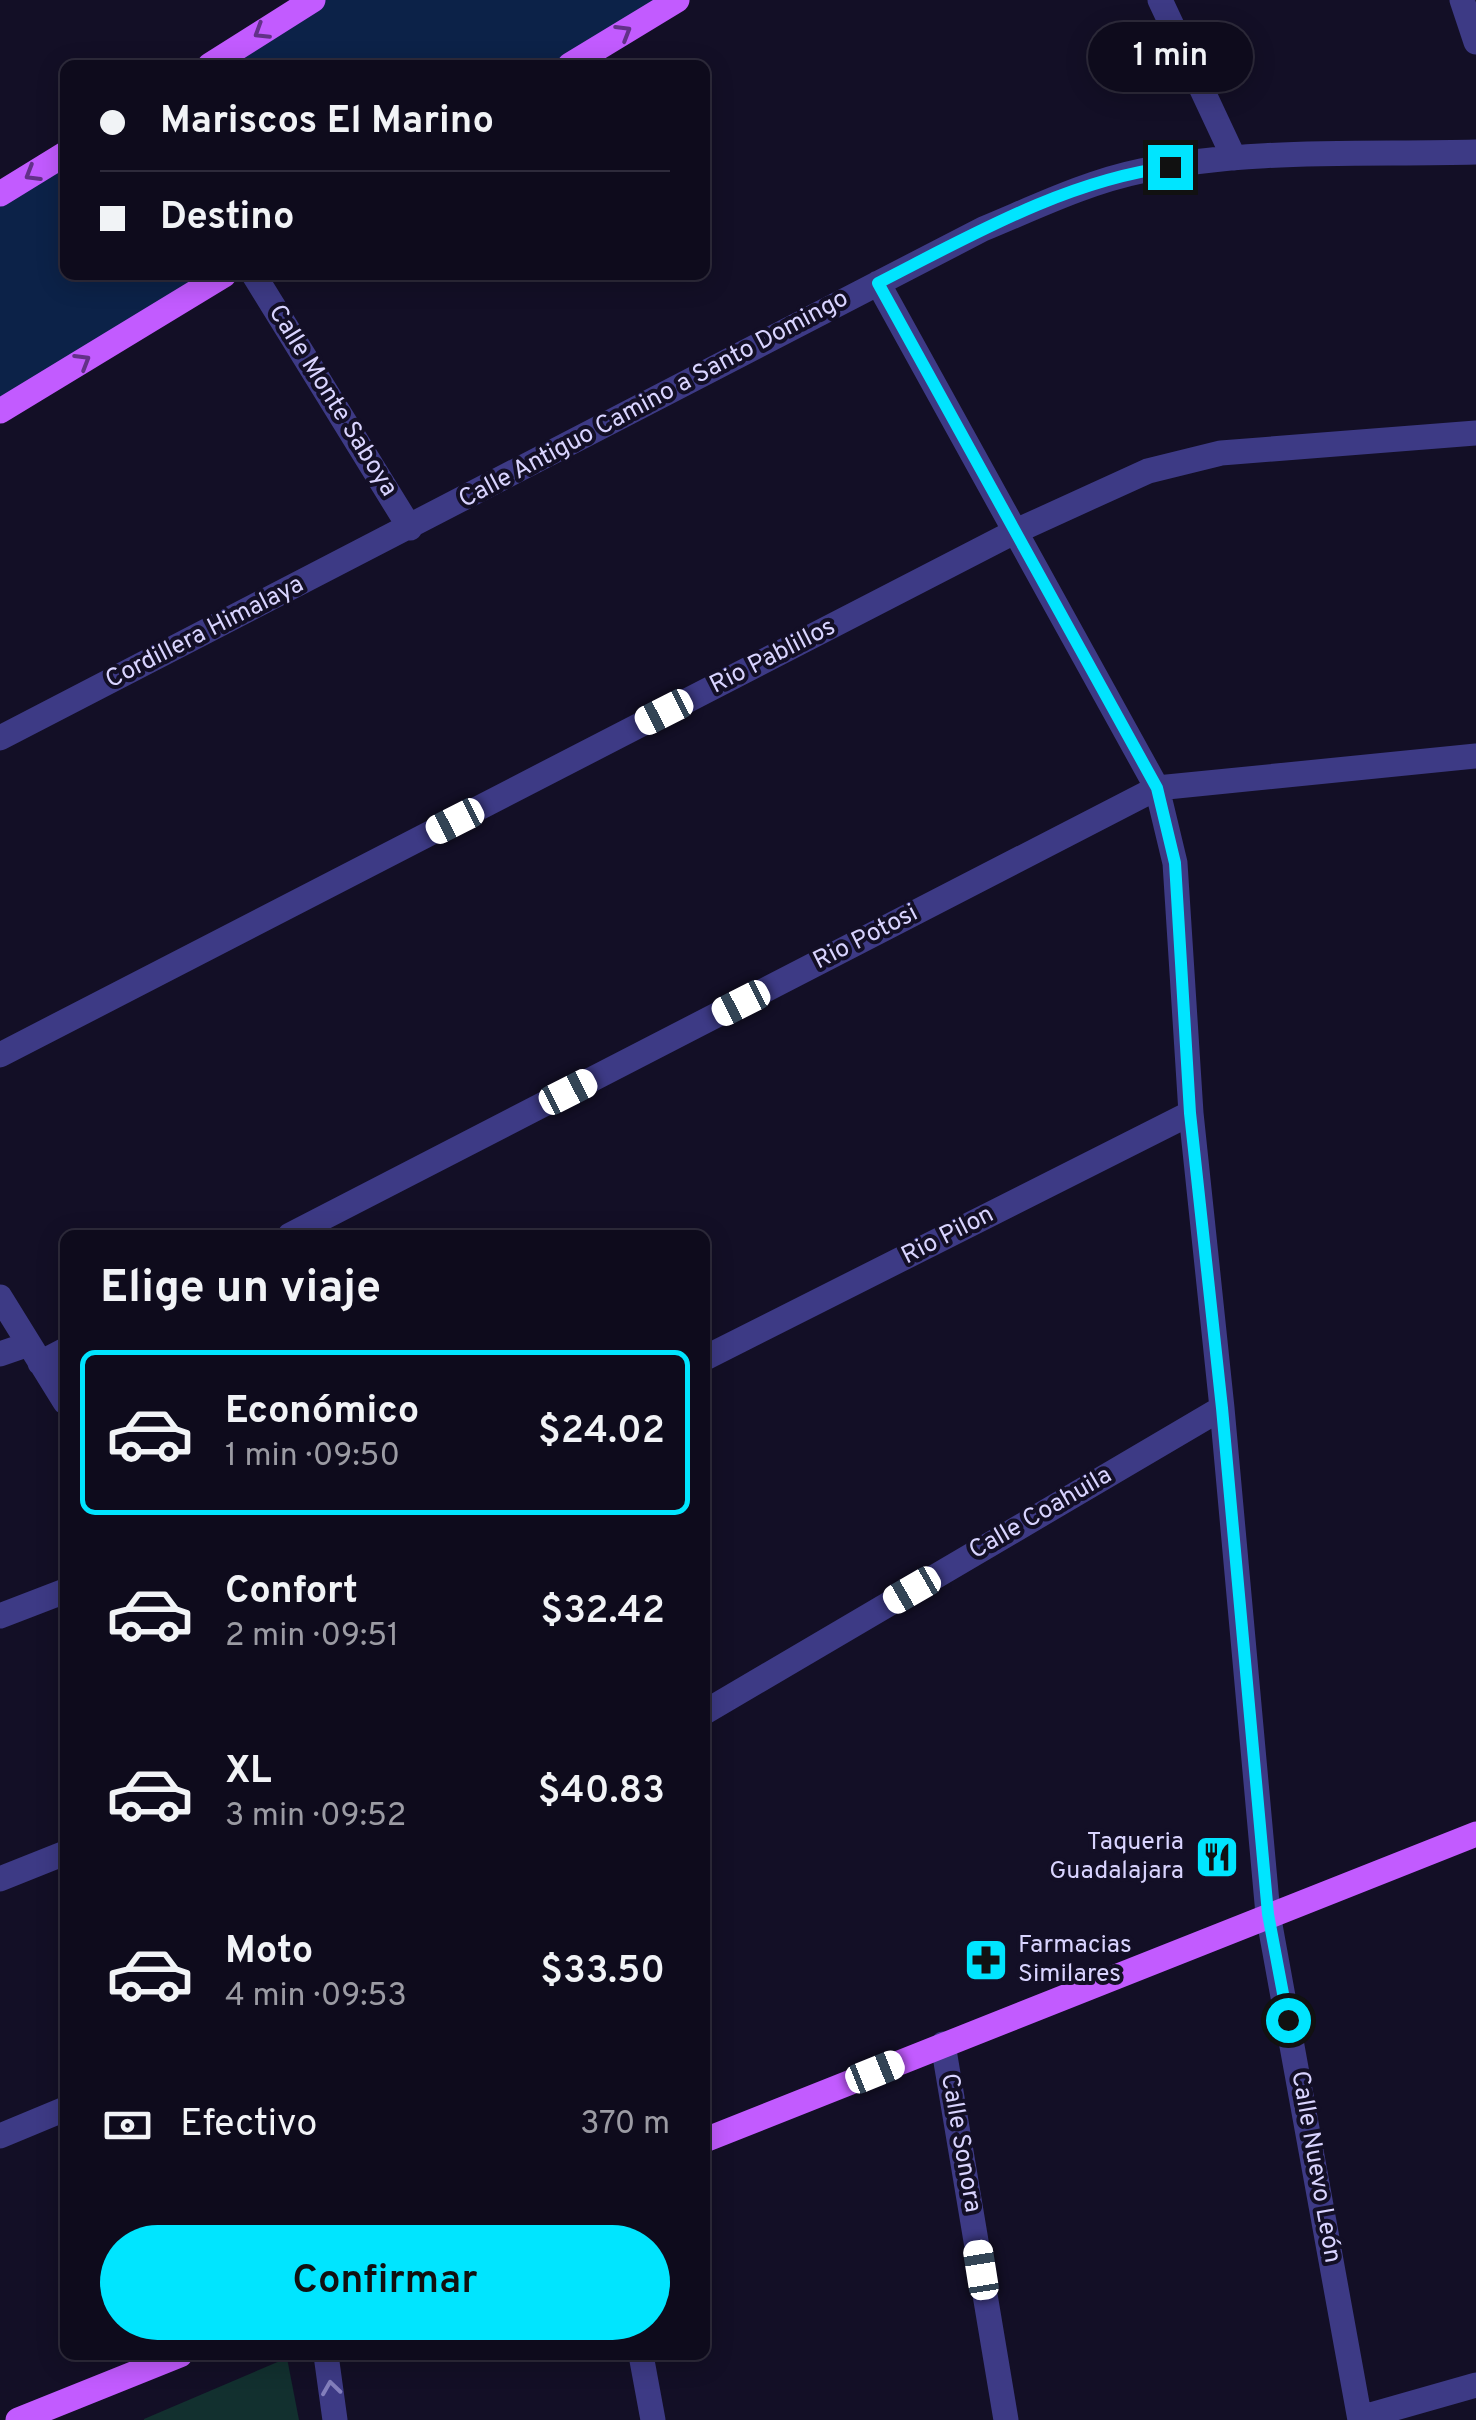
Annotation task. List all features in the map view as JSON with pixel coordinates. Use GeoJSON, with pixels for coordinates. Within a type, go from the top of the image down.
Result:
{"type":"FeatureCollection","features":[{"type":"Feature","properties":{"kind":"main road"},"geometry":{"type":"LineString","coordinates":[[218,60],[313,0]]}},
{"type":"Feature","properties":{"kind":"main road"},"geometry":{"type":"LineString","coordinates":[[578,60],[678,0]]}},
{"type":"Feature","properties":{"kind":"main road"},"geometry":{"type":"LineString","coordinates":[[0,194],[60,157]]}},
{"type":"Feature","properties":{"kind":"main road"},"geometry":{"type":"LineString","coordinates":[[0,411],[216,280]]}},
{"type":"Feature","properties":{"kind":"main road"},"geometry":{"type":"LineString","coordinates":[[710,2138],[1476,1834]]}},
{"type":"Feature","properties":{"kind":"main road"},"geometry":{"type":"LineString","coordinates":[[18,2420],[168,2360]]}},
{"type":"Feature","properties":{"kind":"street"},"geometry":{"type":"LineString","coordinates":[[1160,0],[1234,158]]}},
{"type":"Feature","properties":{"kind":"street"},"geometry":{"type":"LineString","coordinates":[[1462,0],[1476,42]]}},
{"type":"Feature","properties":{"kind":"street","name":"Calle Antiguo Camino a Santo Domingo"},"geometry":{"type":"LineString","coordinates":[[410,528],[983,229],[1063,196],[1139,171],[1234,158],[1476,152]]}},
{"type":"Feature","properties":{"kind":"street","name":"Calle Monte Saboya"},"geometry":{"type":"LineString","coordinates":[[257,280],[410,528]]}},
{"type":"Feature","properties":{"kind":"street","name":"Calle Nuevo León"},"geometry":{"type":"LineString","coordinates":[[878,283],[1157,788],[1175,863],[1190,1113],[1222,1408],[1268,1914],[1360,2419]]}},
{"type":"Feature","properties":{"kind":"street","name":"Rio Pablillos"},"geometry":{"type":"LineString","coordinates":[[0,1055],[1014,532],[1148,471],[1221,453],[1476,433]]}},
{"type":"Feature","properties":{"kind":"street","name":"Cordillera Himalaya"},"geometry":{"type":"LineString","coordinates":[[0,738],[410,528]]}},
{"type":"Feature","properties":{"kind":"street","name":"Rio Potosi"},"geometry":{"type":"LineString","coordinates":[[300,1230],[1157,788],[1476,756]]}},
{"type":"Feature","properties":{"kind":"street","name":"Rio Pilon"},"geometry":{"type":"LineString","coordinates":[[710,1355],[1190,1113]]}},
{"type":"Feature","properties":{"kind":"street"},"geometry":{"type":"LineString","coordinates":[[0,1297],[60,1394]]}},
{"type":"Feature","properties":{"kind":"street"},"geometry":{"type":"LineString","coordinates":[[0,1354],[60,1350]]}},
{"type":"Feature","properties":{"kind":"street","name":"Calle Coahuila"},"geometry":{"type":"LineString","coordinates":[[710,1709],[1222,1408]]}},
{"type":"Feature","properties":{"kind":"street"},"geometry":{"type":"LineString","coordinates":[[0,1616],[60,1592]]}},
{"type":"Feature","properties":{"kind":"street"},"geometry":{"type":"LineString","coordinates":[[0,1878],[60,1855]]}},
{"type":"Feature","properties":{"kind":"street","name":"Calle Sonora"},"geometry":{"type":"LineString","coordinates":[[943,2044],[1006,2420]]}},
{"type":"Feature","properties":{"kind":"street"},"geometry":{"type":"LineString","coordinates":[[0,2136],[60,2111]]}},
{"type":"Feature","properties":{"kind":"street"},"geometry":{"type":"LineString","coordinates":[[327,2360],[336,2420]]}},
{"type":"Feature","properties":{"kind":"street"},"geometry":{"type":"LineString","coordinates":[[643,2360],[653,2420]]}},
{"type":"Feature","properties":{"kind":"street"},"geometry":{"type":"LineString","coordinates":[[1360,2419],[1476,2385]]}},
{"type":"Feature","properties":{"kind":"green space"},"geometry":{"type":"Polygon","coordinates":[[[282,2360],[287,2360],[299,2420],[144,2419],[282,2360]]]}},
{"type":"Feature","properties":{"kind":"water"},"geometry":{"type":"Polygon","coordinates":[[[313,0],[678,0],[579,60],[218,60],[313,0]]]}},
{"type":"Feature","properties":{"kind":"water"},"geometry":{"type":"Polygon","coordinates":[[[60,157],[60,280],[216,280],[0,411],[0,194],[60,157]]]}},
{"type":"Feature","properties":{"kind":"place","name":"Taqueria Guadalajara"},"geometry":{"type":"Point","coordinates":[1217,1857]}},
{"type":"Feature","properties":{"kind":"place","name":"Farmacias Similares"},"geometry":{"type":"Point","coordinates":[986,1960]}},
{"type":"Feature","properties":{"kind":"route"},"geometry":{"type":"LineString","coordinates":[[1170,167],[1139,171],[1063,196],[983,229],[878,283],[1157,788],[1175,863],[1190,1113],[1222,1408],[1268,1914],[1288,2020]]}}]}
